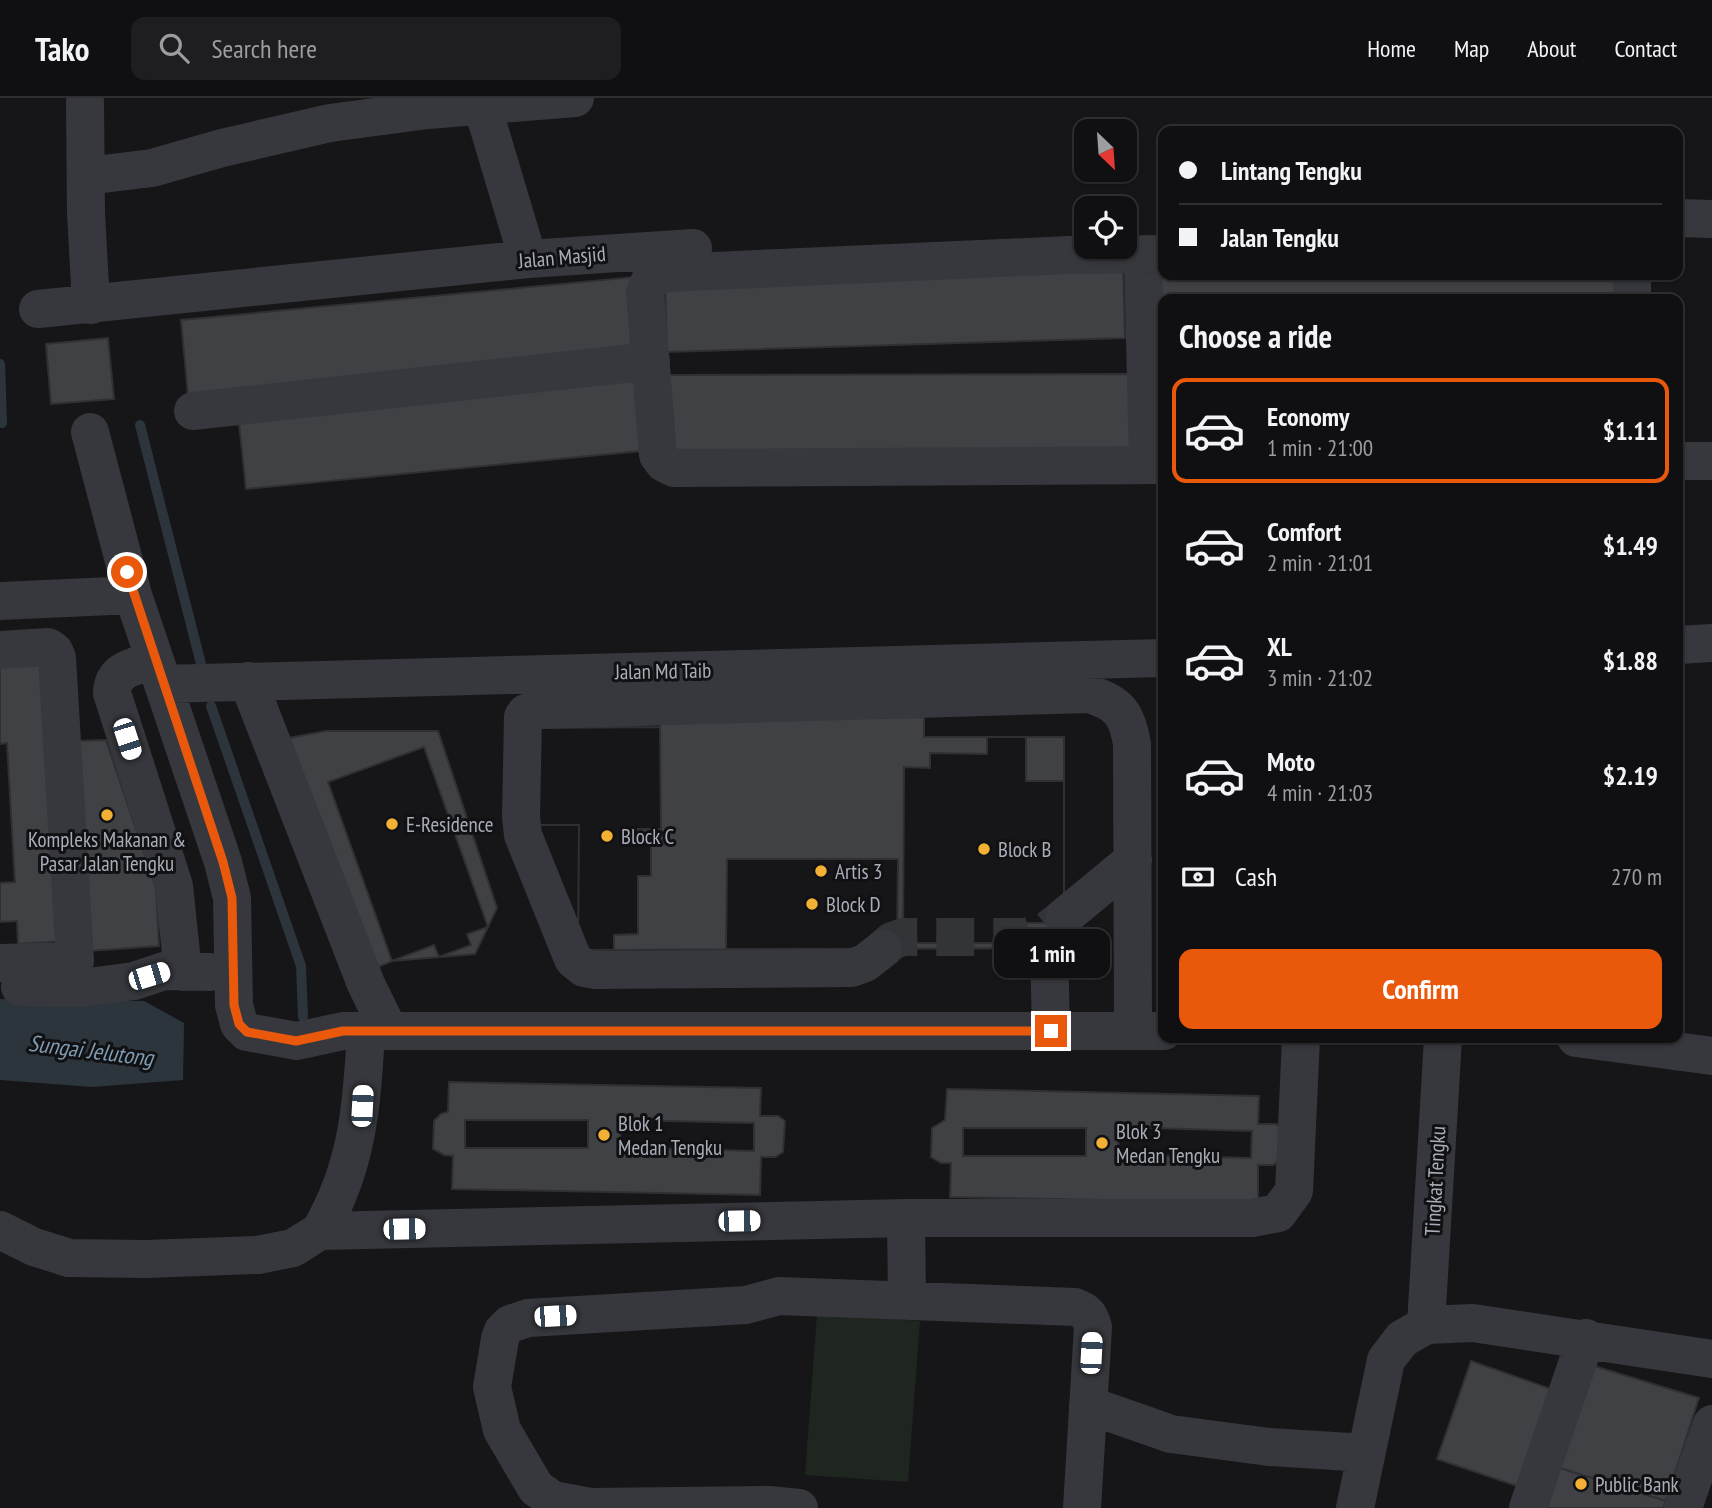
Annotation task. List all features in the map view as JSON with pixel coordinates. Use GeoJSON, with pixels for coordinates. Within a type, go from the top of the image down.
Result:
{"type":"FeatureCollection","features":[{"type":"Feature","properties":{"kind":"street"},"geometry":{"type":"LineString","coordinates":[[87,176],[152,168],[222,148],[330,123],[428,110],[575,98]]}},
{"type":"Feature","properties":{"kind":"street"},"geometry":{"type":"LineString","coordinates":[[85,102],[86,212],[91,304]]}},
{"type":"Feature","properties":{"kind":"street"},"geometry":{"type":"LineString","coordinates":[[482,105],[528,259]]}},
{"type":"Feature","properties":{"kind":"street"},"geometry":{"type":"LineString","coordinates":[[1683,218],[1712,219]]}},
{"type":"Feature","properties":{"kind":"street","name":"Jalan Masjid"},"geometry":{"type":"LineString","coordinates":[[38,309],[590,253],[1074,231]]}},
{"type":"Feature","properties":{"kind":"street"},"geometry":{"type":"LineString","coordinates":[[1149,241],[1156,465],[674,468],[664,463],[658,455],[651,361],[645,292],[652,276],[667,273],[1070,256],[1149,241]]}},
{"type":"Feature","properties":{"kind":"street"},"geometry":{"type":"LineString","coordinates":[[193,411],[651,361]]}},
{"type":"Feature","properties":{"kind":"street"},"geometry":{"type":"LineString","coordinates":[[90,432],[133,595],[223,862],[232,898],[234,1005],[239,1024],[247,1032],[296,1041],[343,1031],[1148,1031],[1133,860],[1132,744],[1130,729],[1122,713],[1108,700],[1089,694],[536,710],[523,717],[523,835],[573,959],[584,968],[851,968],[865,963],[883,949]]}},
{"type":"Feature","properties":{"kind":"street"},"geometry":{"type":"LineString","coordinates":[[1683,461],[1712,461]]}},
{"type":"Feature","properties":{"kind":"street"},"geometry":{"type":"LineString","coordinates":[[0,601],[133,595]]}},
{"type":"Feature","properties":{"kind":"street"},"geometry":{"type":"LineString","coordinates":[[1683,645],[1712,643]]}},
{"type":"Feature","properties":{"kind":"street"},"geometry":{"type":"LineString","coordinates":[[0,650],[48,647],[54,651],[57,658],[75,961]]}},
{"type":"Feature","properties":{"kind":"street","name":"Jalan Md Taib"},"geometry":{"type":"LineString","coordinates":[[157,832],[112,693],[112,682],[118,673],[159,672],[248,681],[1158,658]]}},
{"type":"Feature","properties":{"kind":"street"},"geometry":{"type":"LineString","coordinates":[[0,1230],[17,1250],[69,1258],[146,1259],[258,1255],[293,1248],[320,1231],[335,1206],[347,1174],[377,1031],[366,984],[248,681]]}},
{"type":"Feature","properties":{"kind":"street"},"geometry":{"type":"LineString","coordinates":[[183,972],[174,886],[157,832],[205,815]]}},
{"type":"Feature","properties":{"kind":"street"},"geometry":{"type":"LineString","coordinates":[[1051,1031],[1056,932],[1133,860]]}},
{"type":"Feature","properties":{"kind":"street"},"geometry":{"type":"LineString","coordinates":[[0,962],[88,962],[110,984]]}},
{"type":"Feature","properties":{"kind":"street"},"geometry":{"type":"LineString","coordinates":[[0,987],[81,988],[134,981],[164,971],[233,973]]}},
{"type":"Feature","properties":{"kind":"street"},"geometry":{"type":"LineString","coordinates":[[320,1231],[906,1217],[1252,1218],[1278,1213],[1294,1191],[1301,1043]]}},
{"type":"Feature","properties":{"kind":"street","name":"Tingkat Tengku"},"geometry":{"type":"LineString","coordinates":[[1426,1325],[1443,1043]]}},
{"type":"Feature","properties":{"kind":"street"},"geometry":{"type":"LineString","coordinates":[[1614,1043],[1712,1056]]}},
{"type":"Feature","properties":{"kind":"street"},"geometry":{"type":"LineString","coordinates":[[906,1217],[907,1299]]}},
{"type":"Feature","properties":{"kind":"street"},"geometry":{"type":"LineString","coordinates":[[799,1508],[769,1505],[590,1507],[553,1500],[536,1488],[502,1430],[492,1387],[500,1339],[510,1324],[528,1318],[746,1305],[779,1296],[1075,1307],[1084,1310],[1091,1317],[1093,1327],[1082,1508]]}},
{"type":"Feature","properties":{"kind":"street"},"geometry":{"type":"LineString","coordinates":[[1355,1508],[1386,1360],[1402,1339],[1426,1325],[1474,1323],[1712,1359]]}},
{"type":"Feature","properties":{"kind":"street"},"geometry":{"type":"LineString","coordinates":[[1528,1508],[1586,1338]]}},
{"type":"Feature","properties":{"kind":"street"},"geometry":{"type":"LineString","coordinates":[[1088,1405],[1171,1434],[1269,1447],[1366,1453]]}},
{"type":"Feature","properties":{"kind":"street"},"geometry":{"type":"LineString","coordinates":[[1683,1508],[1712,1424]]}},
{"type":"Feature","properties":{"kind":"shaded area"},"geometry":{"type":"Polygon","coordinates":[[[817,1314],[920,1321],[908,1482],[805,1475],[817,1314]]]}},
{"type":"Feature","properties":{"kind":"water","name":"Sungai Jelutong"},"geometry":{"type":"Polygon","coordinates":[[[0,999],[144,1001],[184,1023],[183,1080],[92,1087],[0,1080],[0,999]]]}},
{"type":"Feature","properties":{"kind":"building"},"geometry":{"type":"Polygon","coordinates":[[[1155,265],[1158,265],[1158,280],[1616,280],[1617,294],[1158,294],[1155,265]]]}},
{"type":"Feature","properties":{"kind":"building"},"geometry":{"type":"Polygon","coordinates":[[[1123,268],[1125,338],[667,352],[665,281],[1123,268]]]}},
{"type":"Feature","properties":{"kind":"building"},"geometry":{"type":"Polygon","coordinates":[[[634,277],[641,352],[188,395],[181,320],[634,277]]]}},
{"type":"Feature","properties":{"kind":"building"},"geometry":{"type":"Polygon","coordinates":[[[108,338],[114,399],[51,404],[46,344],[108,338]]]}},
{"type":"Feature","properties":{"kind":"building"},"geometry":{"type":"Polygon","coordinates":[[[1134,374],[1133,450],[665,452],[666,375],[1134,374]]]}},
{"type":"Feature","properties":{"kind":"building"},"geometry":{"type":"Polygon","coordinates":[[[634,376],[641,451],[246,489],[238,414],[634,376]]]}},
{"type":"Feature","properties":{"kind":"building"},"geometry":{"type":"Polygon","coordinates":[[[48,653],[62,941],[18,944],[17,921],[0,922],[0,883],[15,882],[7,743],[0,744],[0,656],[48,653]]]}},
{"type":"Feature","properties":{"kind":"building","name":"Artis 3"},"geometry":{"type":"Polygon","coordinates":[[[924,717],[924,737],[1064,737],[1064,948],[578,950],[579,825],[539,825],[539,728],[660,727],[660,719],[924,717]]]}},
{"type":"Feature","properties":{"kind":"building","name":"Block C"},"geometry":{"type":"Polygon","coordinates":[[[660,727],[661,829],[635,829],[636,843],[651,843],[651,876],[638,876],[638,934],[614,935],[614,950],[578,950],[579,825],[539,825],[539,728],[660,727]]]}},
{"type":"Feature","properties":{"kind":"building","name":"E-Residence"},"geometry":{"type":"Polygon","coordinates":[[[326,731],[438,731],[497,908],[475,954],[392,961],[371,970],[283,739],[326,731]]]}},
{"type":"Feature","properties":{"kind":"building","name":"Block B"},"geometry":{"type":"Polygon","coordinates":[[[987,737],[1026,737],[1026,781],[1064,781],[1064,923],[1025,923],[1025,943],[903,943],[904,767],[930,768],[930,753],[987,754],[987,737]]]}},
{"type":"Feature","properties":{"kind":"building","name":"Kompleks Makanan & Pasar Jalan Tengku"},"geometry":{"type":"Polygon","coordinates":[[[106,740],[156,888],[159,946],[89,951],[79,741],[106,740]]]}},
{"type":"Feature","properties":{"kind":"building"},"geometry":{"type":"Polygon","coordinates":[[[424,747],[488,927],[467,934],[471,945],[439,957],[434,945],[392,961],[328,782],[424,747]]]}},
{"type":"Feature","properties":{"kind":"building","name":"Block D"},"geometry":{"type":"Polygon","coordinates":[[[727,859],[898,859],[897,949],[726,949],[727,859]]]}},
{"type":"Feature","properties":{"kind":"building","name":"Blok 1 Medan Tengku"},"geometry":{"type":"Polygon","coordinates":[[[449,1082],[761,1088],[760,1116],[778,1116],[785,1121],[783,1152],[775,1157],[761,1157],[760,1195],[452,1189],[453,1156],[433,1149],[434,1121],[441,1114],[448,1112],[449,1082]],[[465,1120],[465,1148],[588,1148],[588,1120],[465,1120]],[[621,1120],[620,1147],[754,1151],[754,1123],[621,1120]]]}},
{"type":"Feature","properties":{"kind":"building","name":"Blok 3 Medan Tengku"},"geometry":{"type":"Polygon","coordinates":[[[947,1089],[1259,1096],[1258,1124],[1276,1124],[1283,1129],[1281,1159],[1273,1165],[1258,1165],[1258,1203],[950,1197],[951,1163],[941,1163],[931,1157],[932,1128],[945,1120],[947,1089]],[[1119,1127],[1118,1155],[1251,1158],[1252,1131],[1119,1127]],[[963,1128],[963,1156],[1086,1156],[1086,1128],[963,1128]]]}},
{"type":"Feature","properties":{"kind":"building"},"geometry":{"type":"Polygon","coordinates":[[[1471,1361],[1554,1390],[1520,1487],[1437,1459],[1471,1361]]]}},
{"type":"Feature","properties":{"kind":"building"},"geometry":{"type":"Polygon","coordinates":[[[1591,1365],[1699,1398],[1666,1501],[1557,1467],[1591,1365]]]}},
{"type":"Feature","properties":{"kind":"building","name":"Public Bank"},"geometry":{"type":"Polygon","coordinates":[[[1557,1467],[1666,1501],[1663,1508],[1542,1508],[1557,1467]]]}},
{"type":"Feature","properties":{"kind":"waterway"},"geometry":{"type":"LineString","coordinates":[[0,364],[2,423]]}},
{"type":"Feature","properties":{"kind":"waterway"},"geometry":{"type":"LineString","coordinates":[[140,425],[201,664]]}},
{"type":"Feature","properties":{"kind":"waterway"},"geometry":{"type":"LineString","coordinates":[[211,706],[301,966],[303,1017]]}},
{"type":"Feature","properties":{"kind":"tunnel"},"geometry":{"type":"LineString","coordinates":[[883,949],[892,941],[903,937],[1025,937],[1049,929],[1064,917]]}},
{"type":"Feature","properties":{"kind":"place","name":"Kompleks Makanan & Pasar Jalan Tengku"},"geometry":{"type":"Point","coordinates":[107,815]}},
{"type":"Feature","properties":{"kind":"place","name":"E-Residence"},"geometry":{"type":"Point","coordinates":[392,824]}},
{"type":"Feature","properties":{"kind":"place","name":"Block C"},"geometry":{"type":"Point","coordinates":[607,836]}},
{"type":"Feature","properties":{"kind":"place","name":"Block B"},"geometry":{"type":"Point","coordinates":[984,849]}},
{"type":"Feature","properties":{"kind":"place","name":"Artis 3"},"geometry":{"type":"Point","coordinates":[821,871]}},
{"type":"Feature","properties":{"kind":"place","name":"Block D"},"geometry":{"type":"Point","coordinates":[812,904]}},
{"type":"Feature","properties":{"kind":"place","name":"Blok 1 Medan Tengku"},"geometry":{"type":"Point","coordinates":[604,1135]}},
{"type":"Feature","properties":{"kind":"place","name":"Blok 3 Medan Tengku"},"geometry":{"type":"Point","coordinates":[1102,1143]}},
{"type":"Feature","properties":{"kind":"place","name":"Public Bank"},"geometry":{"type":"Point","coordinates":[1581,1484]}},
{"type":"Feature","properties":{"kind":"route"},"geometry":{"type":"LineString","coordinates":[[127,572],[205,815],[223,862],[232,898],[235,1016],[247,1032],[296,1041],[343,1031],[1051,1031]]}}]}
